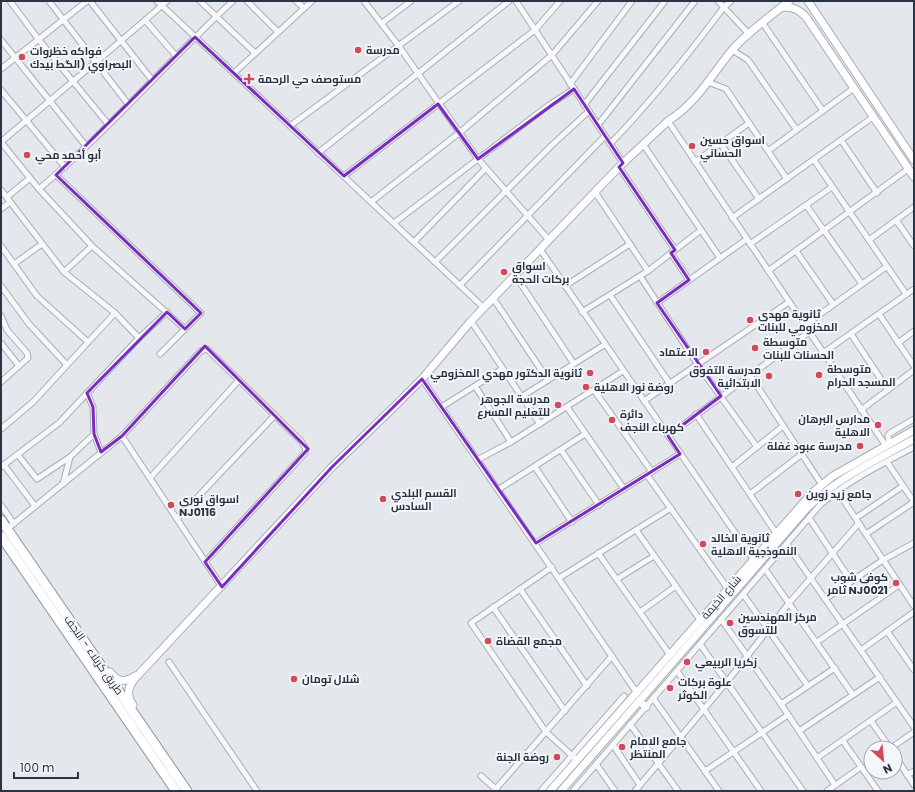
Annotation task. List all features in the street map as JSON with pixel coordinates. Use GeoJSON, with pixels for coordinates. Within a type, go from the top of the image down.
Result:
{"type":"FeatureCollection","features":[{"type":"Feature","properties":{"kind":"highway","name":"طريق کربلاء - النجف"},"geometry":{"type":"LineString","coordinates":[[1,520],[6,536],[76,629],[187,791]]}},
{"type":"Feature","properties":{"kind":"highway"},"geometry":{"type":"LineString","coordinates":[[6,536],[176,791]]}},
{"type":"Feature","properties":{"kind":"street"},"geometry":{"type":"LineString","coordinates":[[10,1],[39,40],[108,124]]}},
{"type":"Feature","properties":{"kind":"street"},"geometry":{"type":"LineString","coordinates":[[49,1],[128,104]]}},
{"type":"Feature","properties":{"kind":"street"},"geometry":{"type":"LineString","coordinates":[[1,69],[87,1]]}},
{"type":"Feature","properties":{"kind":"street"},"geometry":{"type":"LineString","coordinates":[[90,1],[152,80]]}},
{"type":"Feature","properties":{"kind":"street"},"geometry":{"type":"LineString","coordinates":[[156,1],[484,308]]}},
{"type":"Feature","properties":{"kind":"street"},"geometry":{"type":"LineString","coordinates":[[167,1],[1,142],[39,189],[92,246],[185,329]]}},
{"type":"Feature","properties":{"kind":"street"},"geometry":{"type":"LineString","coordinates":[[200,1],[255,53]]}},
{"type":"Feature","properties":{"kind":"street"},"geometry":{"type":"LineString","coordinates":[[39,189],[65,167],[216,16],[233,1]]}},
{"type":"Feature","properties":{"kind":"street"},"geometry":{"type":"LineString","coordinates":[[246,1],[278,32]]}},
{"type":"Feature","properties":{"kind":"street"},"geometry":{"type":"LineString","coordinates":[[296,1],[304,8]]}},
{"type":"Feature","properties":{"kind":"street"},"geometry":{"type":"LineString","coordinates":[[234,73],[312,1]]}},
{"type":"Feature","properties":{"kind":"street"},"geometry":{"type":"LineString","coordinates":[[364,1],[382,22],[478,159],[549,240]]}},
{"type":"Feature","properties":{"kind":"street"},"geometry":{"type":"LineString","coordinates":[[382,22],[411,1]]}},
{"type":"Feature","properties":{"kind":"street"},"geometry":{"type":"LineString","coordinates":[[290,126],[459,1]]}},
{"type":"Feature","properties":{"kind":"street"},"geometry":{"type":"LineString","coordinates":[[318,153],[509,1]]}},
{"type":"Feature","properties":{"kind":"street"},"geometry":{"type":"LineString","coordinates":[[344,176],[535,30],[560,1]]}},
{"type":"Feature","properties":{"kind":"street"},"geometry":{"type":"LineString","coordinates":[[371,202],[460,133],[552,55],[598,1]]}},
{"type":"Feature","properties":{"kind":"street"},"geometry":{"type":"LineString","coordinates":[[570,84],[632,1]]}},
{"type":"Feature","properties":{"kind":"street"},"geometry":{"type":"LineString","coordinates":[[584,105],[665,1]]}},
{"type":"Feature","properties":{"kind":"street"},"geometry":{"type":"LineString","coordinates":[[598,125],[695,1]]}},
{"type":"Feature","properties":{"kind":"street"},"geometry":{"type":"LineString","coordinates":[[718,1],[748,33]]}},
{"type":"Feature","properties":{"kind":"street"},"geometry":{"type":"LineString","coordinates":[[610,144],[633,121],[681,64],[724,7],[731,1]]}},
{"type":"Feature","properties":{"kind":"street"},"geometry":{"type":"LineString","coordinates":[[163,756],[156,740],[128,696],[130,685],[332,468],[365,437],[422,378],[471,321],[515,275],[621,165],[668,121],[678,115],[708,82],[732,50],[748,33],[789,1]]}},
{"type":"Feature","properties":{"kind":"street"},"geometry":{"type":"LineString","coordinates":[[808,1],[813,11],[914,160]]}},
{"type":"Feature","properties":{"kind":"street"},"geometry":{"type":"LineString","coordinates":[[518,2],[610,144],[689,280]]}},
{"type":"Feature","properties":{"kind":"street"},"geometry":{"type":"LineString","coordinates":[[782,7],[798,9],[806,17],[911,170],[914,177]]}},
{"type":"Feature","properties":{"kind":"street"},"geometry":{"type":"LineString","coordinates":[[806,17],[807,11],[813,11]]}},
{"type":"Feature","properties":{"kind":"street"},"geometry":{"type":"LineString","coordinates":[[145,20],[176,56]]}},
{"type":"Feature","properties":{"kind":"street"},"geometry":{"type":"LineString","coordinates":[[762,22],[823,111]]}},
{"type":"Feature","properties":{"kind":"street"},"geometry":{"type":"LineString","coordinates":[[1,40],[86,146]]}},
{"type":"Feature","properties":{"kind":"street"},"geometry":{"type":"LineString","coordinates":[[732,50],[748,60],[796,129]]}},
{"type":"Feature","properties":{"kind":"street"},"geometry":{"type":"LineString","coordinates":[[708,82],[726,89],[787,179]]}},
{"type":"Feature","properties":{"kind":"street"},"geometry":{"type":"LineString","coordinates":[[768,152],[796,129],[854,88]]}},
{"type":"Feature","properties":{"kind":"street"},"geometry":{"type":"LineString","coordinates":[[394,223],[549,105],[574,89]]}},
{"type":"Feature","properties":{"kind":"street"},"geometry":{"type":"LineString","coordinates":[[1,90],[65,167]]}},
{"type":"Feature","properties":{"kind":"street"},"geometry":{"type":"LineString","coordinates":[[435,262],[589,111]]}},
{"type":"Feature","properties":{"kind":"street"},"geometry":{"type":"LineString","coordinates":[[732,218],[874,117]]}},
{"type":"Feature","properties":{"kind":"street"},"geometry":{"type":"LineString","coordinates":[[668,121],[861,410],[887,445]]}},
{"type":"Feature","properties":{"kind":"street"},"geometry":{"type":"LineString","coordinates":[[695,162],[749,123]]}},
{"type":"Feature","properties":{"kind":"street"},"geometry":{"type":"LineString","coordinates":[[460,285],[605,136]]}},
{"type":"Feature","properties":{"kind":"street"},"geometry":{"type":"LineString","coordinates":[[841,140],[877,193]]}},
{"type":"Feature","properties":{"kind":"street"},"geometry":{"type":"LineString","coordinates":[[643,144],[720,258]]}},
{"type":"Feature","properties":{"kind":"street"},"geometry":{"type":"LineString","coordinates":[[721,144],[759,199]]}},
{"type":"Feature","properties":{"kind":"street"},"geometry":{"type":"LineString","coordinates":[[814,160],[906,294]]}},
{"type":"Feature","properties":{"kind":"street"},"geometry":{"type":"LineString","coordinates":[[414,242],[486,168]]}},
{"type":"Feature","properties":{"kind":"street"},"geometry":{"type":"LineString","coordinates":[[768,271],[911,170]]}},
{"type":"Feature","properties":{"kind":"street"},"geometry":{"type":"LineString","coordinates":[[56,175],[202,313],[160,354]]}},
{"type":"Feature","properties":{"kind":"street"},"geometry":{"type":"LineString","coordinates":[[1,209],[30,178]]}},
{"type":"Feature","properties":{"kind":"street"},"geometry":{"type":"LineString","coordinates":[[658,303],[720,258],[806,205],[832,187]]}},
{"type":"Feature","properties":{"kind":"street"},"geometry":{"type":"LineString","coordinates":[[1,190],[64,272],[115,313],[140,338]]}},
{"type":"Feature","properties":{"kind":"street"},"geometry":{"type":"LineString","coordinates":[[595,192],[648,271]]}},
{"type":"Feature","properties":{"kind":"street"},"geometry":{"type":"LineString","coordinates":[[806,205],[862,284]]}},
{"type":"Feature","properties":{"kind":"street"},"geometry":{"type":"LineString","coordinates":[[869,240],[914,207]]}},
{"type":"Feature","properties":{"kind":"street"},"geometry":{"type":"LineString","coordinates":[[896,220],[914,246]]}},
{"type":"Feature","properties":{"kind":"street"},"geometry":{"type":"LineString","coordinates":[[582,312],[648,271],[701,230]]}},
{"type":"Feature","properties":{"kind":"street"},"geometry":{"type":"LineString","coordinates":[[14,264],[42,244]]}},
{"type":"Feature","properties":{"kind":"street"},"geometry":{"type":"LineString","coordinates":[[564,286],[630,244]]}},
{"type":"Feature","properties":{"kind":"street"},"geometry":{"type":"LineString","coordinates":[[1,246],[38,296],[88,342]]}},
{"type":"Feature","properties":{"kind":"street"},"geometry":{"type":"LineString","coordinates":[[64,272],[92,246]]}},
{"type":"Feature","properties":{"kind":"street"},"geometry":{"type":"LineString","coordinates":[[540,249],[604,344],[754,559]]}},
{"type":"Feature","properties":{"kind":"street"},"geometry":{"type":"LineString","coordinates":[[796,251],[833,304]]}},
{"type":"Feature","properties":{"kind":"street"},"geometry":{"type":"LineString","coordinates":[[805,325],[886,266]]}},
{"type":"Feature","properties":{"kind":"street"},"geometry":{"type":"LineString","coordinates":[[515,275],[574,364]]}},
{"type":"Feature","properties":{"kind":"street"},"geometry":{"type":"LineString","coordinates":[[640,276],[698,365],[757,447]]}},
{"type":"Feature","properties":{"kind":"street"},"geometry":{"type":"LineString","coordinates":[[1,286],[29,324],[67,365]]}},
{"type":"Feature","properties":{"kind":"street"},"geometry":{"type":"LineString","coordinates":[[823,353],[914,289]]}},
{"type":"Feature","properties":{"kind":"street"},"geometry":{"type":"LineString","coordinates":[[610,295],[670,384]]}},
{"type":"Feature","properties":{"kind":"street"},"geometry":{"type":"LineString","coordinates":[[493,298],[548,380]]}},
{"type":"Feature","properties":{"kind":"street"},"geometry":{"type":"LineString","coordinates":[[644,401],[789,302]]}},
{"type":"Feature","properties":{"kind":"street"},"geometry":{"type":"LineString","coordinates":[[35,506],[3,466],[59,423],[140,338],[167,312]]}},
{"type":"Feature","properties":{"kind":"street"},"geometry":{"type":"LineString","coordinates":[[1,430],[33,402],[115,313]]}},
{"type":"Feature","properties":{"kind":"street"},"geometry":{"type":"LineString","coordinates":[[879,314],[914,366]]}},
{"type":"Feature","properties":{"kind":"street"},"geometry":{"type":"LineString","coordinates":[[1,316],[7,330],[28,356],[28,358],[1,382]]}},
{"type":"Feature","properties":{"kind":"street"},"geometry":{"type":"LineString","coordinates":[[471,321],[540,424]]}},
{"type":"Feature","properties":{"kind":"street"},"geometry":{"type":"LineString","coordinates":[[898,343],[914,331]]}},
{"type":"Feature","properties":{"kind":"street"},"geometry":{"type":"LineString","coordinates":[[668,436],[809,332]]}},
{"type":"Feature","properties":{"kind":"street"},"geometry":{"type":"LineString","coordinates":[[851,334],[888,390]]}},
{"type":"Feature","properties":{"kind":"street"},"geometry":{"type":"LineString","coordinates":[[1,343],[19,366]]}},
{"type":"Feature","properties":{"kind":"street"},"geometry":{"type":"LineString","coordinates":[[522,397],[604,344]]}},
{"type":"Feature","properties":{"kind":"street"},"geometry":{"type":"LineString","coordinates":[[6,536],[35,506],[122,436],[204,348],[207,349],[305,445],[305,453],[205,562]]}},
{"type":"Feature","properties":{"kind":"street"},"geometry":{"type":"LineString","coordinates":[[443,406],[502,369]]}},
{"type":"Feature","properties":{"kind":"street"},"geometry":{"type":"LineString","coordinates":[[861,410],[914,370]]}},
{"type":"Feature","properties":{"kind":"street"},"geometry":{"type":"LineString","coordinates":[[479,459],[511,442],[623,371]]}},
{"type":"Feature","properties":{"kind":"street"},"geometry":{"type":"LineString","coordinates":[[750,375],[822,485]]}},
{"type":"Feature","properties":{"kind":"street"},"geometry":{"type":"LineString","coordinates":[[422,378],[443,406],[637,693]]}},
{"type":"Feature","properties":{"kind":"street"},"geometry":{"type":"LineString","coordinates":[[150,478],[239,380]]}},
{"type":"Feature","properties":{"kind":"street"},"geometry":{"type":"LineString","coordinates":[[475,386],[511,442]]}},
{"type":"Feature","properties":{"kind":"street"},"geometry":{"type":"LineString","coordinates":[[594,390],[650,473],[670,508],[728,589]]}},
{"type":"Feature","properties":{"kind":"street"},"geometry":{"type":"LineString","coordinates":[[87,393],[93,407],[94,434],[101,452]]}},
{"type":"Feature","properties":{"kind":"street"},"geometry":{"type":"LineString","coordinates":[[567,407],[624,489]]}},
{"type":"Feature","properties":{"kind":"street"},"geometry":{"type":"LineString","coordinates":[[696,414],[776,533]]}},
{"type":"Feature","properties":{"kind":"street"},"geometry":{"type":"LineString","coordinates":[[177,519],[275,415]]}},
{"type":"Feature","properties":{"kind":"street"},"geometry":{"type":"LineString","coordinates":[[887,445],[888,436],[890,433],[914,419]]}},
{"type":"Feature","properties":{"kind":"street"},"geometry":{"type":"LineString","coordinates":[[732,468],[783,426]]}},
{"type":"Feature","properties":{"kind":"street","name":"شارع الخيمة"},"geometry":{"type":"LineString","coordinates":[[550,791],[575,757],[637,693],[802,504],[822,485],[846,468],[914,430]]}},
{"type":"Feature","properties":{"kind":"street"},"geometry":{"type":"LineString","coordinates":[[18,455],[37,479],[70,457],[94,434]]}},
{"type":"Feature","properties":{"kind":"street"},"geometry":{"type":"LineString","coordinates":[[499,489],[585,434]]}},
{"type":"Feature","properties":{"kind":"street"},"geometry":{"type":"LineString","coordinates":[[122,436],[222,587]]}},
{"type":"Feature","properties":{"kind":"street"},"geometry":{"type":"LineString","coordinates":[[900,438],[904,440],[901,447]]}},
{"type":"Feature","properties":{"kind":"street","name":"شارع الخيمة"},"geometry":{"type":"LineString","coordinates":[[561,791],[807,508],[829,488],[869,468],[914,439]]}},
{"type":"Feature","properties":{"kind":"street"},"geometry":{"type":"LineString","coordinates":[[574,790],[824,502],[869,468],[887,462],[913,449]]}},
{"type":"Feature","properties":{"kind":"street"},"geometry":{"type":"LineString","coordinates":[[561,450],[599,505]]}},
{"type":"Feature","properties":{"kind":"street"},"geometry":{"type":"LineString","coordinates":[[536,543],[680,454]]}},
{"type":"Feature","properties":{"kind":"street"},"geometry":{"type":"LineString","coordinates":[[750,494],[802,454]]}},
{"type":"Feature","properties":{"kind":"street"},"geometry":{"type":"LineString","coordinates":[[63,484],[70,457]]}},
{"type":"Feature","properties":{"kind":"street"},"geometry":{"type":"LineString","coordinates":[[866,534],[914,502],[887,462]]}},
{"type":"Feature","properties":{"kind":"street"},"geometry":{"type":"LineString","coordinates":[[534,466],[572,522]]}},
{"type":"Feature","properties":{"kind":"street"},"geometry":{"type":"LineString","coordinates":[[635,791],[726,683],[789,603],[857,521],[903,486]]}},
{"type":"Feature","properties":{"kind":"street"},"geometry":{"type":"LineString","coordinates":[[838,492],[914,606]]}},
{"type":"Feature","properties":{"kind":"street"},"geometry":{"type":"LineString","coordinates":[[1,505],[6,536]]}},
{"type":"Feature","properties":{"kind":"street"},"geometry":{"type":"LineString","coordinates":[[559,578],[670,508]]}},
{"type":"Feature","properties":{"kind":"street"},"geometry":{"type":"LineString","coordinates":[[809,518],[851,581]]}},
{"type":"Feature","properties":{"kind":"street"},"geometry":{"type":"LineString","coordinates":[[636,530],[700,620]]}},
{"type":"Feature","properties":{"kind":"street"},"geometry":{"type":"LineString","coordinates":[[825,599],[883,560],[914,543]]}},
{"type":"Feature","properties":{"kind":"street"},"geometry":{"type":"LineString","coordinates":[[787,544],[914,727]]}},
{"type":"Feature","properties":{"kind":"street"},"geometry":{"type":"LineString","coordinates":[[598,553],[640,612],[672,653],[676,652],[677,654],[671,664]]}},
{"type":"Feature","properties":{"kind":"street"},"geometry":{"type":"LineString","coordinates":[[616,579],[654,556]]}},
{"type":"Feature","properties":{"kind":"street"},"geometry":{"type":"LineString","coordinates":[[552,567],[471,622],[546,732],[575,757]]}},
{"type":"Feature","properties":{"kind":"street"},"geometry":{"type":"LineString","coordinates":[[765,569],[853,695]]}},
{"type":"Feature","properties":{"kind":"street"},"geometry":{"type":"LineString","coordinates":[[817,642],[900,585]]}},
{"type":"Feature","properties":{"kind":"street"},"geometry":{"type":"LineString","coordinates":[[640,612],[676,586]]}},
{"type":"Feature","properties":{"kind":"street"},"geometry":{"type":"LineString","coordinates":[[520,589],[587,686]]}},
{"type":"Feature","properties":{"kind":"street"},"geometry":{"type":"LineString","coordinates":[[743,594],[808,686]]}},
{"type":"Feature","properties":{"kind":"street"},"geometry":{"type":"LineString","coordinates":[[493,607],[564,711]]}},
{"type":"Feature","properties":{"kind":"street"},"geometry":{"type":"LineString","coordinates":[[861,650],[914,612]]}},
{"type":"Feature","properties":{"kind":"street"},"geometry":{"type":"LineString","coordinates":[[721,619],[781,704],[835,785]]}},
{"type":"Feature","properties":{"kind":"street"},"geometry":{"type":"LineString","coordinates":[[692,641],[688,642],[687,639],[695,627]]}},
{"type":"Feature","properties":{"kind":"street"},"geometry":{"type":"LineString","coordinates":[[76,629],[93,647],[116,680],[128,680],[140,673]]}},
{"type":"Feature","properties":{"kind":"street"},"geometry":{"type":"LineString","coordinates":[[887,631],[914,670]]}},
{"type":"Feature","properties":{"kind":"street"},"geometry":{"type":"LineString","coordinates":[[700,644],[803,791]]}},
{"type":"Feature","properties":{"kind":"street"},"geometry":{"type":"LineString","coordinates":[[481,776],[496,790],[612,656]]}},
{"type":"Feature","properties":{"kind":"street"},"geometry":{"type":"LineString","coordinates":[[169,662],[257,791]]}},
{"type":"Feature","properties":{"kind":"street"},"geometry":{"type":"LineString","coordinates":[[781,704],[835,668]]}},
{"type":"Feature","properties":{"kind":"street"},"geometry":{"type":"LineString","coordinates":[[677,670],[761,791]]}},
{"type":"Feature","properties":{"kind":"street"},"geometry":{"type":"LineString","coordinates":[[799,731],[880,677]]}},
{"type":"Feature","properties":{"kind":"street"},"geometry":{"type":"LineString","coordinates":[[541,791],[575,757],[624,696]]}},
{"type":"Feature","properties":{"kind":"street"},"geometry":{"type":"LineString","coordinates":[[653,698],[718,791]]}},
{"type":"Feature","properties":{"kind":"street"},"geometry":{"type":"LineString","coordinates":[[639,701],[646,707]]}},
{"type":"Feature","properties":{"kind":"street"},"geometry":{"type":"LineString","coordinates":[[817,758],[897,702]]}},
{"type":"Feature","properties":{"kind":"street"},"geometry":{"type":"LineString","coordinates":[[705,771],[788,715]]}},
{"type":"Feature","properties":{"kind":"street"},"geometry":{"type":"LineString","coordinates":[[871,721],[884,740]]}},
{"type":"Feature","properties":{"kind":"street"},"geometry":{"type":"LineString","coordinates":[[630,724],[678,791]]}},
{"type":"Feature","properties":{"kind":"street"},"geometry":{"type":"LineString","coordinates":[[902,740],[914,732]]}},
{"type":"Feature","properties":{"kind":"street"},"geometry":{"type":"LineString","coordinates":[[843,741],[878,791]]}},
{"type":"Feature","properties":{"kind":"street"},"geometry":{"type":"LineString","coordinates":[[613,745],[640,785]]}},
{"type":"Feature","properties":{"kind":"street"},"geometry":{"type":"LineString","coordinates":[[596,764],[615,791]]}},
{"type":"Feature","properties":{"kind":"street"},"geometry":{"type":"LineString","coordinates":[[827,791],[861,767]]}},
{"type":"Feature","properties":{"kind":"street"},"geometry":{"type":"LineString","coordinates":[[903,769],[914,785]]}},
{"type":"Feature","properties":{"kind":"street"},"geometry":{"type":"LineString","coordinates":[[907,775],[914,771]]}},
{"type":"Feature","properties":{"kind":"highlighted area"},"geometry":{"type":"Polygon","coordinates":[[[195,37],[344,176],[438,104],[478,159],[574,89],[623,163],[619,167],[675,250],[671,253],[689,280],[657,303],[721,396],[668,436],[680,454],[536,543],[422,379],[332,467],[222,587],[205,562],[308,449],[205,346],[122,436],[101,452],[94,434],[93,407],[87,393],[167,312],[185,329],[201,313],[56,175],[195,37]]]}},
{"type":"Feature","properties":{"kind":"place","name":"مدرسة"},"geometry":{"type":"Point","coordinates":[358,50]}},
{"type":"Feature","properties":{"kind":"place","name":"فواكه خظروات البصراوي (الگط بيدك"},"geometry":{"type":"Point","coordinates":[22,57]}},
{"type":"Feature","properties":{"kind":"place","name":"مستوصف حي الرحمة"},"geometry":{"type":"Point","coordinates":[249,79]}},
{"type":"Feature","properties":{"kind":"place","name":"اسواق حسين الحساني"},"geometry":{"type":"Point","coordinates":[692,146]}},
{"type":"Feature","properties":{"kind":"place","name":"أبو أحمد محي"},"geometry":{"type":"Point","coordinates":[27,155]}},
{"type":"Feature","properties":{"kind":"place","name":"اسواق بركات الحجة"},"geometry":{"type":"Point","coordinates":[504,272]}},
{"type":"Feature","properties":{"kind":"place","name":"ثانوية مهدي المخزومي للبنات"},"geometry":{"type":"Point","coordinates":[750,320]}},
{"type":"Feature","properties":{"kind":"place","name":"متوسطة الحسنات للبنات"},"geometry":{"type":"Point","coordinates":[755,348]}},
{"type":"Feature","properties":{"kind":"place","name":"الاعتماد"},"geometry":{"type":"Point","coordinates":[706,352]}},
{"type":"Feature","properties":{"kind":"place","name":"ثانوية الدكتور مهدي المخزومي"},"geometry":{"type":"Point","coordinates":[590,373]}},
{"type":"Feature","properties":{"kind":"place","name":"متوسطة المسجد الحرام"},"geometry":{"type":"Point","coordinates":[819,375]}},
{"type":"Feature","properties":{"kind":"place","name":"مدرسة التفوق الابتدائية"},"geometry":{"type":"Point","coordinates":[769,376]}},
{"type":"Feature","properties":{"kind":"place","name":"روضة نور الاهلية"},"geometry":{"type":"Point","coordinates":[586,387]}},
{"type":"Feature","properties":{"kind":"place","name":"مدرسة الجوهر للتعليم المسرع"},"geometry":{"type":"Point","coordinates":[558,405]}},
{"type":"Feature","properties":{"kind":"place","name":"دائرة كهرباء النجف"},"geometry":{"type":"Point","coordinates":[612,420]}},
{"type":"Feature","properties":{"kind":"place","name":"مدارس البرهان الاهلية"},"geometry":{"type":"Point","coordinates":[878,425]}},
{"type":"Feature","properties":{"kind":"place","name":"مدرسة عبود غفلة"},"geometry":{"type":"Point","coordinates":[860,446]}},
{"type":"Feature","properties":{"kind":"place","name":"جامع زيد زوين"},"geometry":{"type":"Point","coordinates":[798,494]}},
{"type":"Feature","properties":{"kind":"place","name":"القسم البلدي السادس"},"geometry":{"type":"Point","coordinates":[383,499]}},
{"type":"Feature","properties":{"kind":"place","name":"اسواق نوري NJ0116"},"geometry":{"type":"Point","coordinates":[171,505]}},
{"type":"Feature","properties":{"kind":"place","name":"ثانوية الخالد النموذجية الاهلية"},"geometry":{"type":"Point","coordinates":[703,544]}},
{"type":"Feature","properties":{"kind":"place","name":"كوفي شوب ثامر NJ0021"},"geometry":{"type":"Point","coordinates":[896,583]}},
{"type":"Feature","properties":{"kind":"place","name":"مركز المهندسين للتسوق"},"geometry":{"type":"Point","coordinates":[730,623]}},
{"type":"Feature","properties":{"kind":"place","name":"مجمع القضاة"},"geometry":{"type":"Point","coordinates":[488,641]}},
{"type":"Feature","properties":{"kind":"place","name":"زكريا الربيعي"},"geometry":{"type":"Point","coordinates":[687,662]}},
{"type":"Feature","properties":{"kind":"place","name":"شلال تومان"},"geometry":{"type":"Point","coordinates":[294,679]}},
{"type":"Feature","properties":{"kind":"place","name":"علوة بركات الكوثر"},"geometry":{"type":"Point","coordinates":[670,688]}},
{"type":"Feature","properties":{"kind":"place","name":"جامع الامام المنتظر"},"geometry":{"type":"Point","coordinates":[622,747]}},
{"type":"Feature","properties":{"kind":"place","name":"روضة الجنة"},"geometry":{"type":"Point","coordinates":[557,757]}}]}
